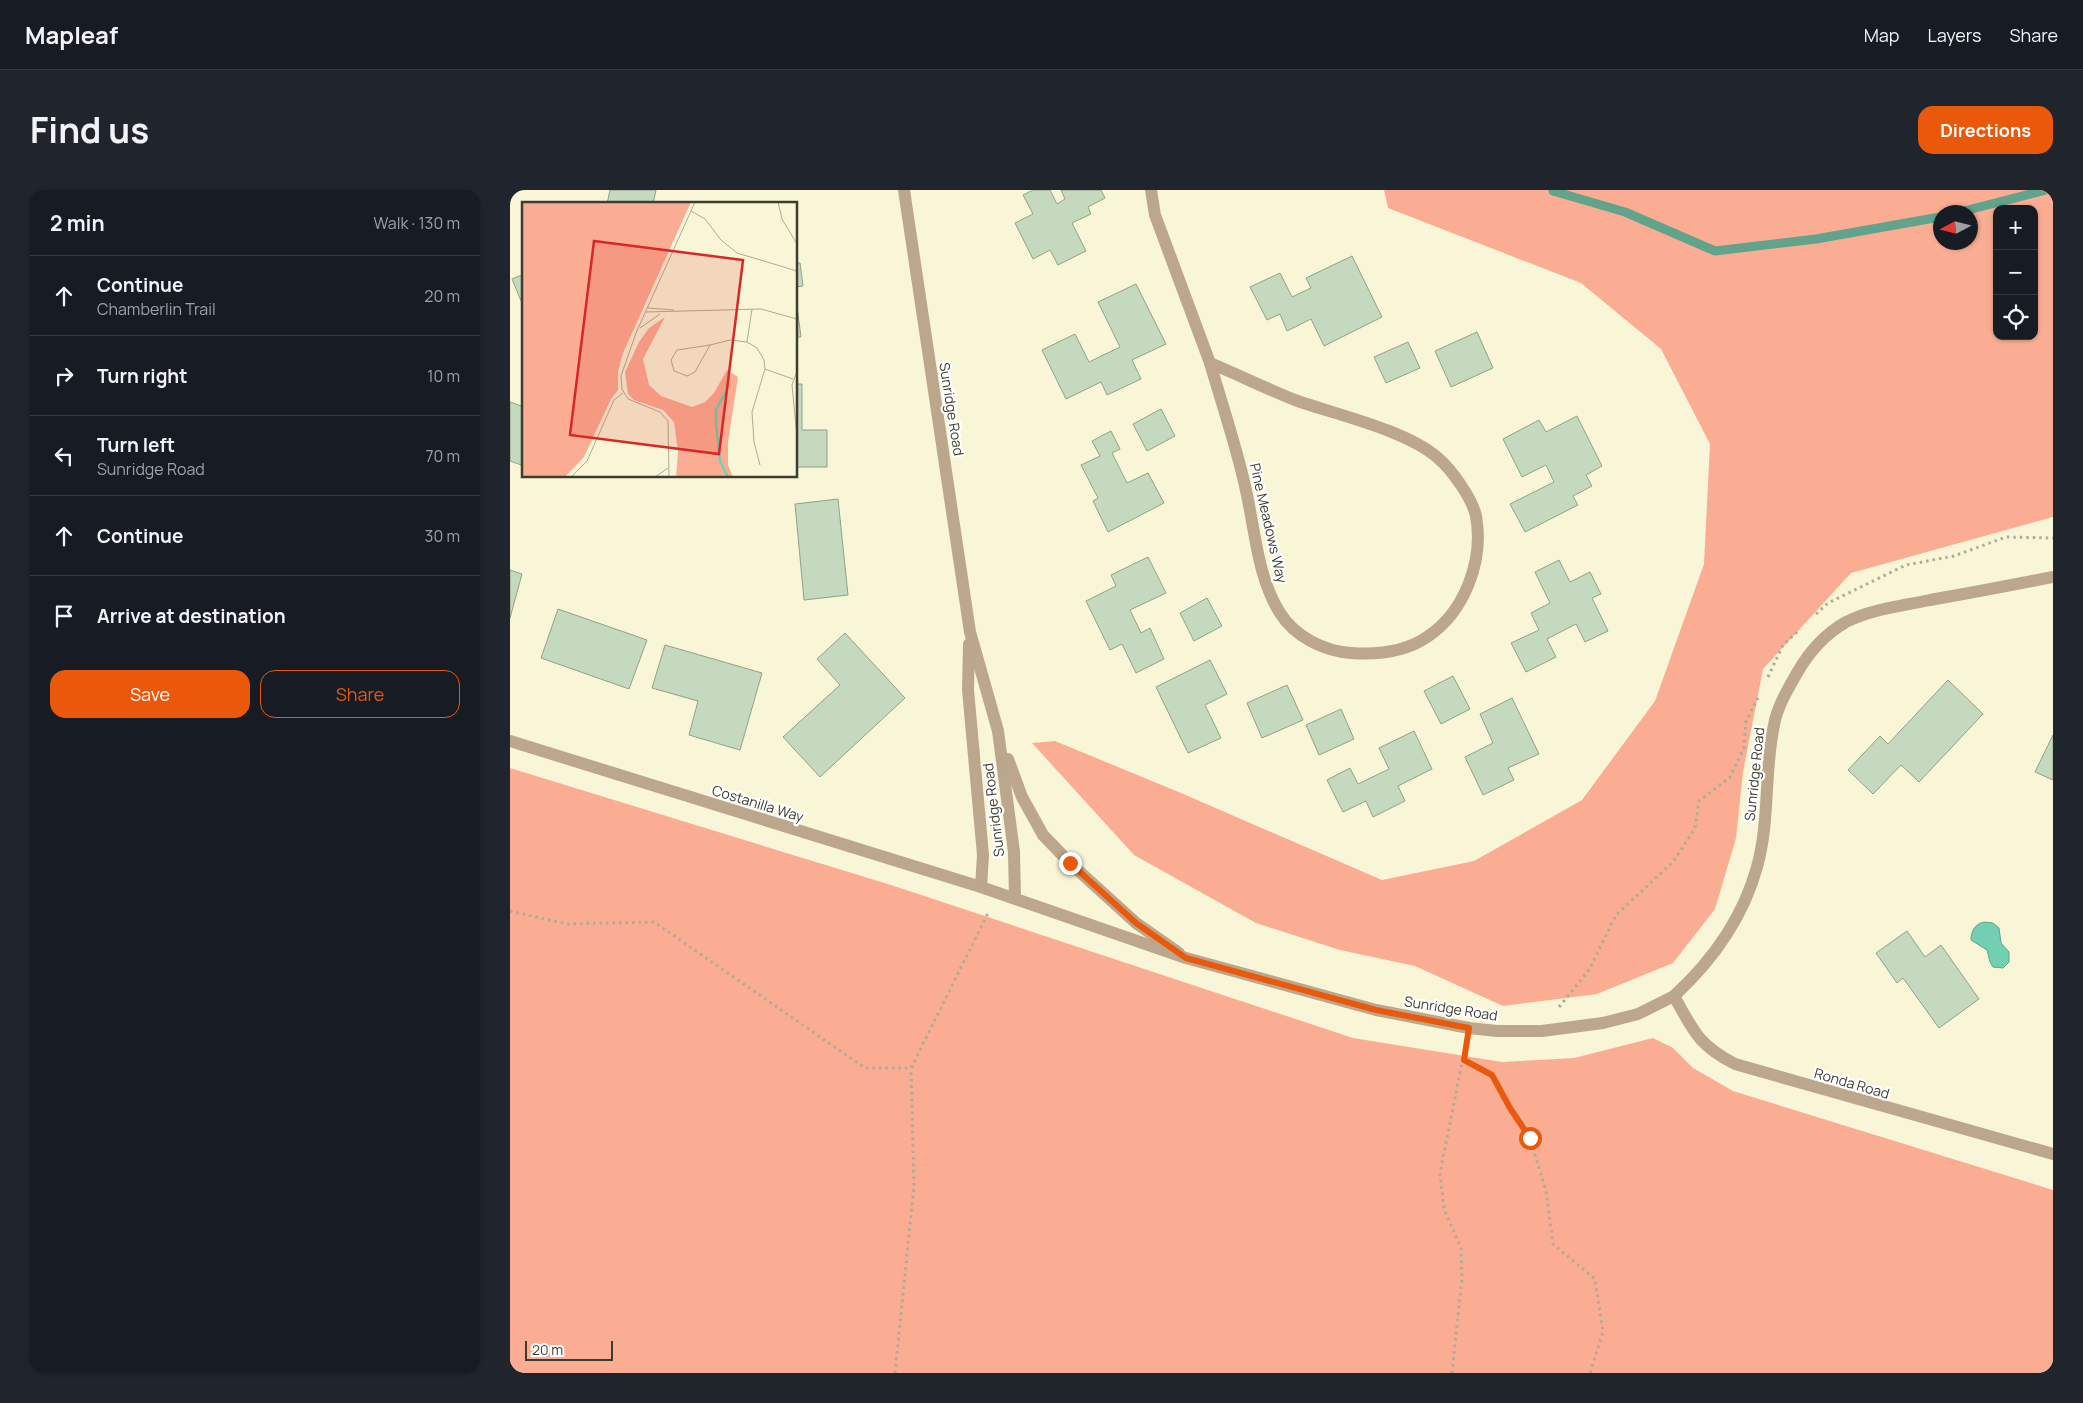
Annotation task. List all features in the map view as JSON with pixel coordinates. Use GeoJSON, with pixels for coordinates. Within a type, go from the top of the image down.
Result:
{"type":"FeatureCollection","features":[{"type":"Feature","properties":{"kind":"street","name":"Sunridge Road"},"geometry":{"type":"LineString","coordinates":[[904,190],[970,632],[998,731],[1014,852],[1016,898]]}},
{"type":"Feature","properties":{"kind":"street","name":"Pine Meadows Way"},"geometry":{"type":"LineString","coordinates":[[1151,190],[1155,215],[1210,363],[1245,486],[1268,589],[1281,615],[1301,634],[1318,645],[1336,652],[1364,654],[1390,652],[1408,646],[1427,637],[1446,621],[1461,602],[1470,578],[1477,551],[1476,516],[1463,487],[1438,458],[1409,439],[1294,399],[1210,363]]}},
{"type":"Feature","properties":{"kind":"street","name":"Sunridge Road"},"geometry":{"type":"LineString","coordinates":[[998,892],[1186,958],[1376,1010],[1469,1028],[1497,1031],[1542,1031],[1603,1024],[1638,1014],[1674,996],[1695,976],[1714,954],[1745,900],[1757,867],[1774,723],[1786,692],[1803,662],[1821,639],[1847,622],[1880,610],[2053,577]]}},
{"type":"Feature","properties":{"kind":"street","name":"Sunridge Road"},"geometry":{"type":"LineString","coordinates":[[970,632],[968,690],[983,855],[981,887]]}},
{"type":"Feature","properties":{"kind":"street"},"geometry":{"type":"LineString","coordinates":[[998,731],[1022,797],[1043,835],[1070,863],[1136,923],[1186,958]]}},
{"type":"Feature","properties":{"kind":"street","name":"Costanilla Way"},"geometry":{"type":"LineString","coordinates":[[510,742],[998,892]]}},
{"type":"Feature","properties":{"kind":"street","name":"Ronda Road"},"geometry":{"type":"LineString","coordinates":[[1674,996],[1700,1040],[1717,1055],[1735,1064],[2053,1154]]}},
{"type":"Feature","properties":{"kind":"path"},"geometry":{"type":"LineString","coordinates":[[895,1373],[914,1186],[912,1068],[998,892]]}},
{"type":"Feature","properties":{"kind":"path"},"geometry":{"type":"LineString","coordinates":[[510,911],[567,924],[654,922],[865,1068],[912,1068]]}},
{"type":"Feature","properties":{"kind":"path"},"geometry":{"type":"LineString","coordinates":[[1452,1373],[1462,1278],[1461,1248],[1444,1209],[1440,1173],[1469,1028]]}},
{"type":"Feature","properties":{"kind":"path"},"geometry":{"type":"LineString","coordinates":[[1464,1060],[1492,1075],[1510,1108],[1530,1138],[1546,1191],[1553,1244],[1595,1279],[1603,1332],[1590,1373]]}},
{"type":"Feature","properties":{"kind":"shaded area"},"geometry":{"type":"Polygon","coordinates":[[[1384,190],[2053,190],[2053,517],[1851,573],[1763,669],[1743,772],[1736,838],[1715,909],[1673,963],[1597,994],[1503,1006],[1415,966],[1340,950],[1256,923],[1134,855],[1032,743],[1055,741],[1382,880],[1474,861],[1582,800],[1655,701],[1704,564],[1710,444],[1661,349],[1581,283],[1388,208],[1384,190]]]}},
{"type":"Feature","properties":{"kind":"shaded area"},"geometry":{"type":"Polygon","coordinates":[[[510,768],[891,885],[1353,1038],[1502,1062],[1574,1058],[1653,1038],[1673,1048],[1693,1068],[1733,1091],[2053,1190],[2053,1373],[510,1373],[510,768]]]}},
{"type":"Feature","properties":{"kind":"water"},"geometry":{"type":"Polygon","coordinates":[[[1984,922],[1993,923],[1999,928],[2001,943],[2009,952],[2009,962],[2003,968],[1993,967],[1987,950],[1971,940],[1974,928],[1984,922]]]}},
{"type":"Feature","properties":{"kind":"building"},"geometry":{"type":"Polygon","coordinates":[[[610,190],[656,190],[653,202],[607,202],[610,190]]]}},
{"type":"Feature","properties":{"kind":"building"},"geometry":{"type":"Polygon","coordinates":[[[1033,190],[1050,190],[1057,204],[1065,199],[1061,190],[1101,190],[1105,198],[1088,207],[1091,214],[1072,223],[1086,251],[1058,265],[1050,250],[1033,259],[1015,223],[1033,214],[1023,195],[1033,190]]]}},
{"type":"Feature","properties":{"kind":"building"},"geometry":{"type":"Polygon","coordinates":[[[1352,256],[1382,317],[1324,346],[1311,319],[1287,331],[1280,314],[1267,320],[1250,287],[1280,273],[1292,297],[1311,288],[1306,278],[1352,256]]]}},
{"type":"Feature","properties":{"kind":"building"},"geometry":{"type":"Polygon","coordinates":[[[798,263],[800,263],[803,286],[798,287],[798,263]]]}},
{"type":"Feature","properties":{"kind":"building"},"geometry":{"type":"Polygon","coordinates":[[[522,275],[522,303],[512,279],[522,275]]]}},
{"type":"Feature","properties":{"kind":"building"},"geometry":{"type":"Polygon","coordinates":[[[1136,284],[1166,344],[1132,360],[1141,379],[1107,395],[1101,382],[1066,399],[1042,350],[1075,334],[1089,362],[1120,347],[1098,302],[1136,284]]]}},
{"type":"Feature","properties":{"kind":"building"},"geometry":{"type":"Polygon","coordinates":[[[798,314],[801,337],[798,337],[798,314]]]}},
{"type":"Feature","properties":{"kind":"building"},"geometry":{"type":"Polygon","coordinates":[[[1477,332],[1493,368],[1451,387],[1435,351],[1477,332]]]}},
{"type":"Feature","properties":{"kind":"building"},"geometry":{"type":"Polygon","coordinates":[[[1408,342],[1420,368],[1386,383],[1374,357],[1408,342]]]}},
{"type":"Feature","properties":{"kind":"building"},"geometry":{"type":"Polygon","coordinates":[[[798,384],[802,384],[802,430],[827,430],[827,467],[798,467],[798,384]]]}},
{"type":"Feature","properties":{"kind":"building"},"geometry":{"type":"Polygon","coordinates":[[[510,402],[522,406],[522,465],[510,461],[510,402]]]}},
{"type":"Feature","properties":{"kind":"building"},"geometry":{"type":"Polygon","coordinates":[[[1161,409],[1175,436],[1147,451],[1133,424],[1161,409]]]}},
{"type":"Feature","properties":{"kind":"building"},"geometry":{"type":"Polygon","coordinates":[[[1577,416],[1602,466],[1586,475],[1592,486],[1573,496],[1578,505],[1525,532],[1510,504],[1554,482],[1546,465],[1522,477],[1503,439],[1539,420],[1546,432],[1577,416]]]}},
{"type":"Feature","properties":{"kind":"building"},"geometry":{"type":"Polygon","coordinates":[[[1111,431],[1120,449],[1112,453],[1127,483],[1148,473],[1164,503],[1108,532],[1093,501],[1098,498],[1081,465],[1100,456],[1092,441],[1111,431]]]}},
{"type":"Feature","properties":{"kind":"building"},"geometry":{"type":"Polygon","coordinates":[[[838,499],[848,595],[804,600],[795,504],[838,499]]]}},
{"type":"Feature","properties":{"kind":"building"},"geometry":{"type":"Polygon","coordinates":[[[1148,557],[1166,593],[1130,610],[1141,633],[1150,628],[1164,659],[1136,673],[1122,644],[1110,650],[1086,601],[1116,586],[1111,575],[1148,557]]]}},
{"type":"Feature","properties":{"kind":"building"},"geometry":{"type":"Polygon","coordinates":[[[1559,560],[1570,582],[1590,572],[1601,594],[1592,598],[1608,631],[1585,642],[1576,624],[1547,639],[1556,657],[1526,672],[1511,643],[1539,630],[1531,613],[1550,603],[1535,572],[1559,560]]]}},
{"type":"Feature","properties":{"kind":"building"},"geometry":{"type":"Polygon","coordinates":[[[510,570],[522,574],[510,618],[510,570]]]}},
{"type":"Feature","properties":{"kind":"building"},"geometry":{"type":"Polygon","coordinates":[[[1207,598],[1222,626],[1194,641],[1180,613],[1207,598]]]}},
{"type":"Feature","properties":{"kind":"building"},"geometry":{"type":"Polygon","coordinates":[[[558,609],[647,640],[629,689],[541,658],[558,609]]]}},
{"type":"Feature","properties":{"kind":"building"},"geometry":{"type":"Polygon","coordinates":[[[845,633],[905,698],[820,777],[783,737],[840,685],[817,659],[845,633]]]}},
{"type":"Feature","properties":{"kind":"building"},"geometry":{"type":"Polygon","coordinates":[[[665,645],[762,673],[740,750],[689,735],[698,701],[652,688],[665,645]]]}},
{"type":"Feature","properties":{"kind":"building"},"geometry":{"type":"Polygon","coordinates":[[[1210,660],[1227,694],[1205,705],[1221,738],[1188,753],[1156,687],[1210,660]]]}},
{"type":"Feature","properties":{"kind":"building"},"geometry":{"type":"Polygon","coordinates":[[[1453,676],[1470,709],[1441,724],[1424,691],[1453,676]]]}},
{"type":"Feature","properties":{"kind":"building"},"geometry":{"type":"Polygon","coordinates":[[[1948,680],[1983,714],[1919,782],[1901,765],[1873,794],[1848,770],[1880,736],[1888,744],[1948,680]]]}},
{"type":"Feature","properties":{"kind":"building"},"geometry":{"type":"Polygon","coordinates":[[[1287,685],[1303,720],[1262,738],[1247,703],[1287,685]]]}},
{"type":"Feature","properties":{"kind":"building"},"geometry":{"type":"Polygon","coordinates":[[[1512,698],[1539,754],[1508,768],[1514,780],[1483,795],[1465,757],[1493,743],[1480,714],[1512,698]]]}},
{"type":"Feature","properties":{"kind":"building"},"geometry":{"type":"Polygon","coordinates":[[[1341,709],[1354,739],[1319,755],[1306,725],[1341,709]]]}},
{"type":"Feature","properties":{"kind":"building"},"geometry":{"type":"Polygon","coordinates":[[[1414,731],[1432,769],[1398,786],[1405,801],[1373,817],[1366,801],[1343,812],[1327,780],[1350,768],[1358,784],[1389,769],[1379,748],[1414,731]]]}},
{"type":"Feature","properties":{"kind":"building"},"geometry":{"type":"Polygon","coordinates":[[[2053,735],[2053,780],[2035,772],[2053,735]]]}},
{"type":"Feature","properties":{"kind":"building"},"geometry":{"type":"Polygon","coordinates":[[[1907,931],[1925,957],[1941,945],[1979,999],[1939,1028],[1903,978],[1897,983],[1876,953],[1907,931]]]}},
{"type":"Feature","properties":{"kind":"waterway"},"geometry":{"type":"LineString","coordinates":[[1978,207],[2046,190]]}},
{"type":"Feature","properties":{"kind":"waterway"},"geometry":{"type":"LineString","coordinates":[[1553,191],[1625,212],[1715,251],[1816,239],[1933,218]]}},
{"type":"Feature","properties":{"kind":"route"},"geometry":{"type":"LineString","coordinates":[[1070,863],[1136,923],[1186,958],[1376,1010],[1469,1028],[1464,1060],[1492,1075],[1510,1108],[1530,1138]]}}]}
